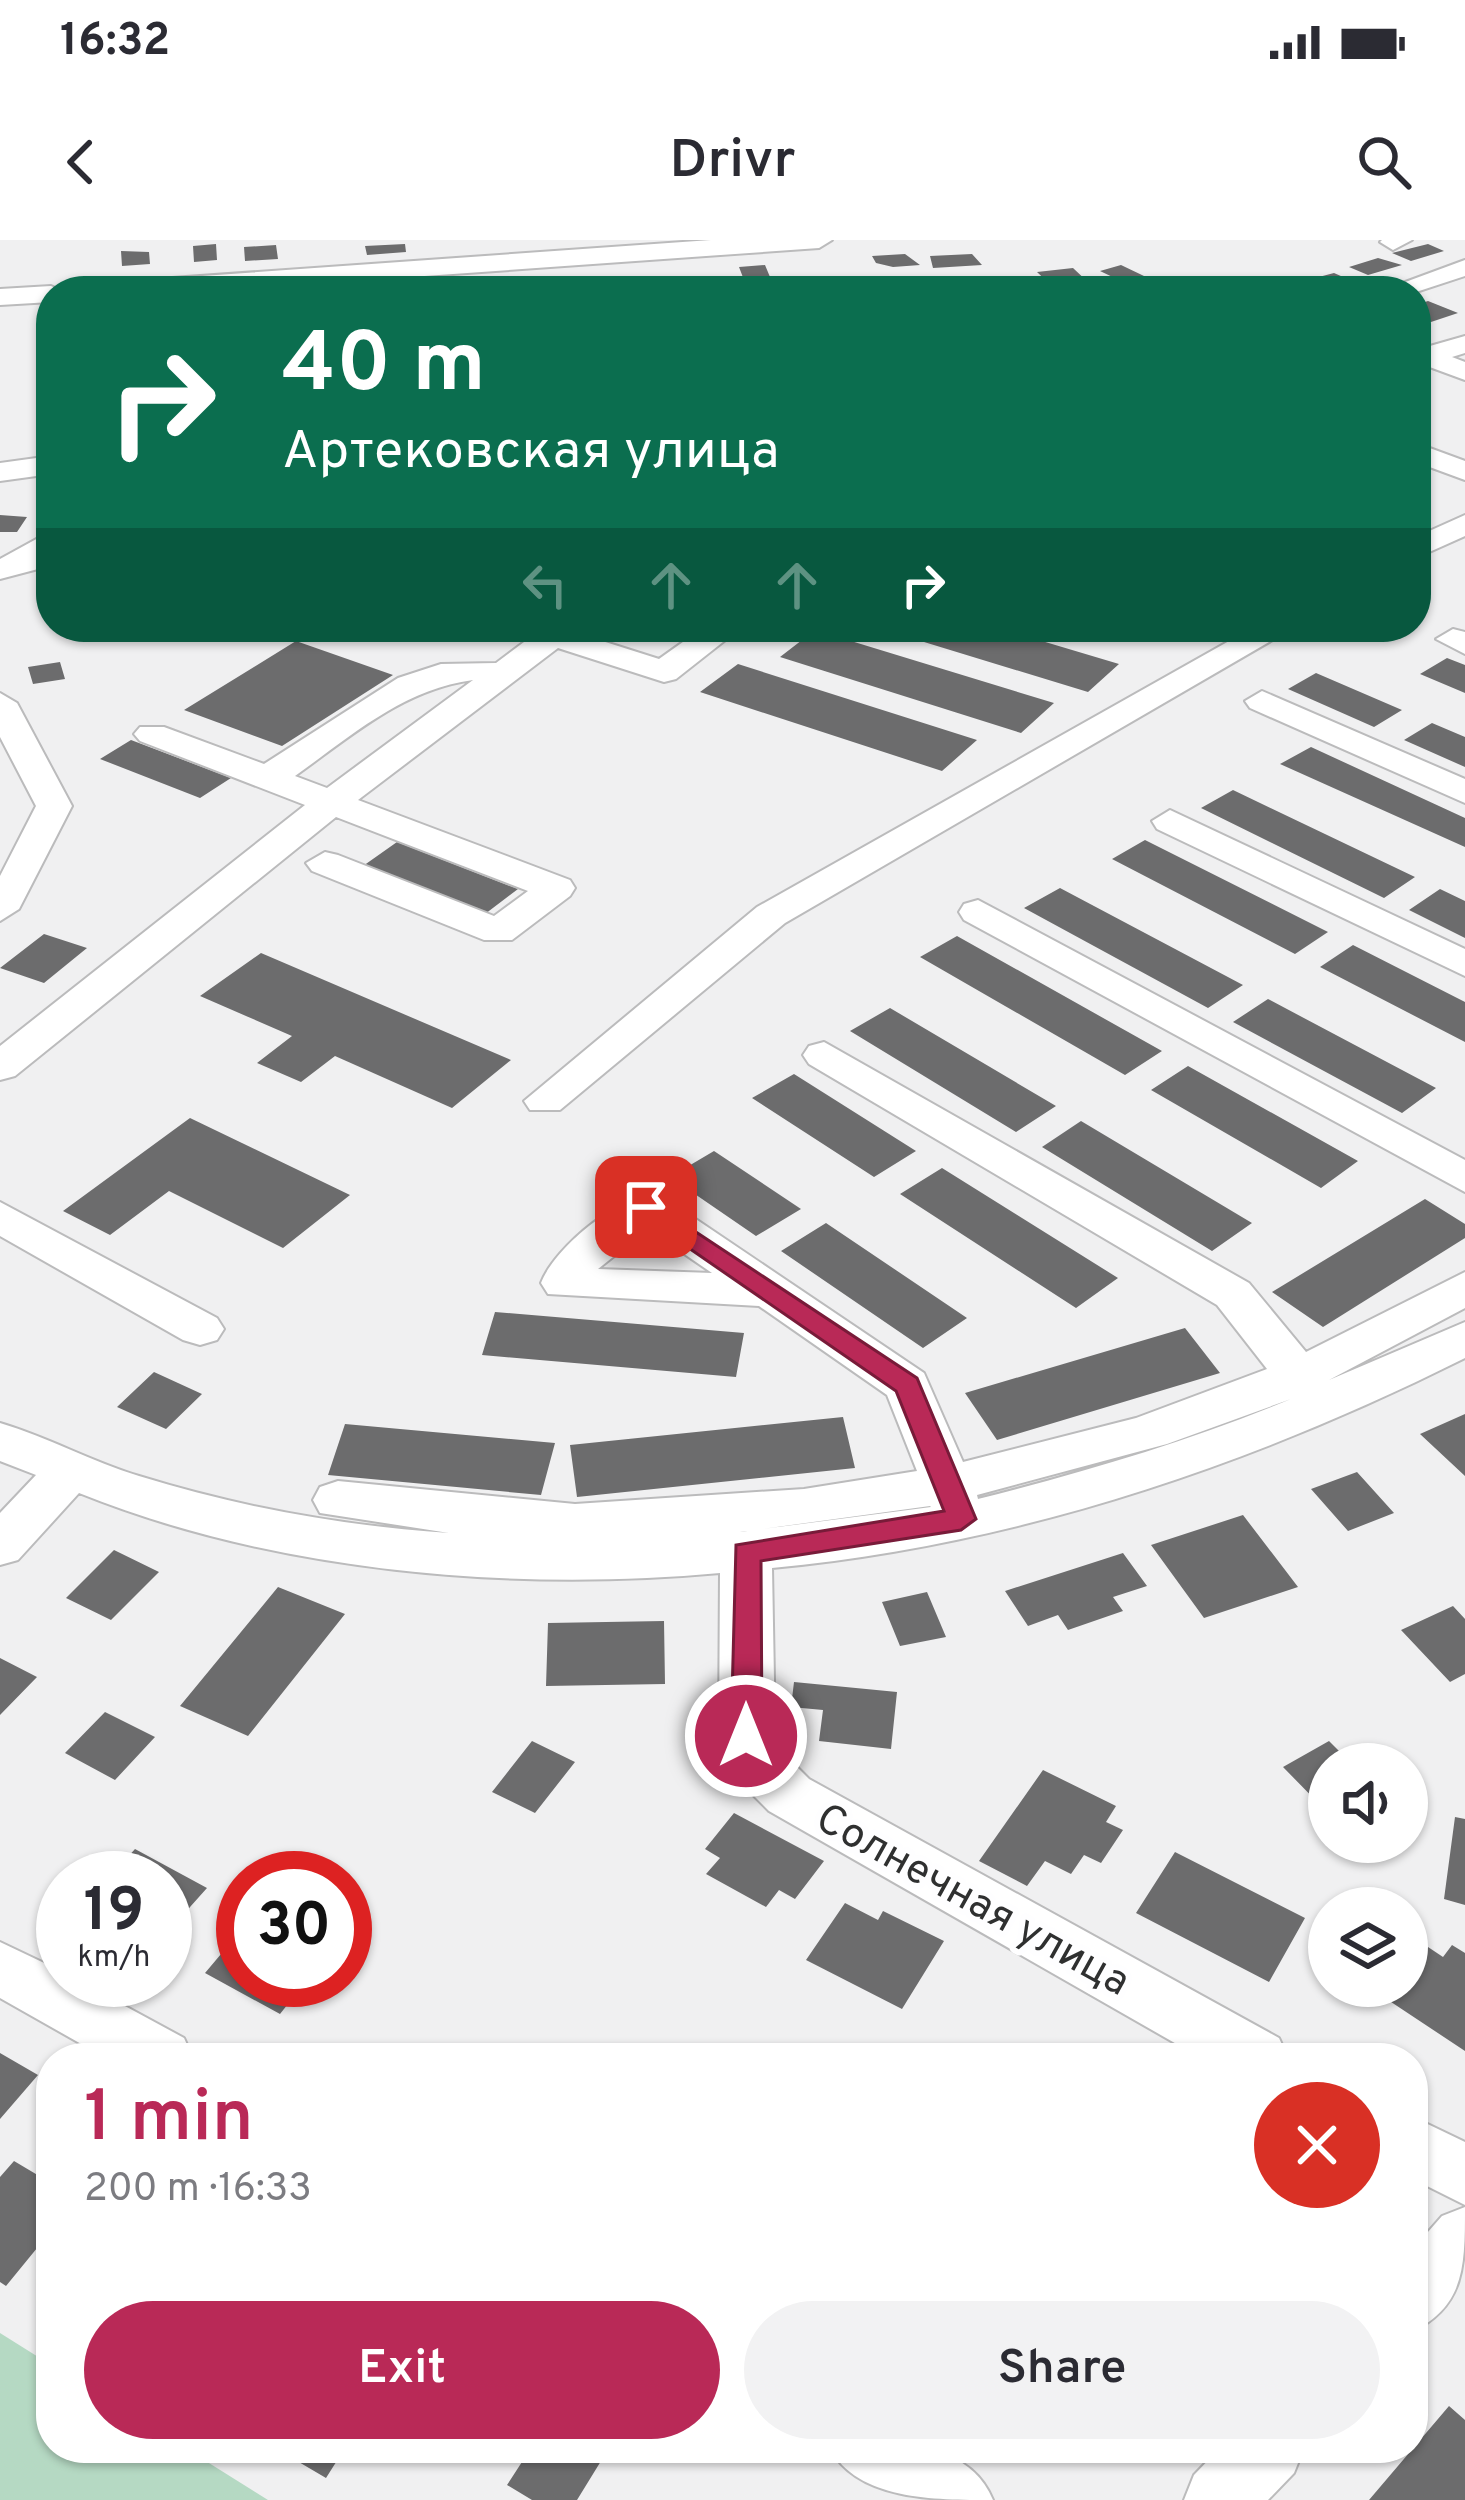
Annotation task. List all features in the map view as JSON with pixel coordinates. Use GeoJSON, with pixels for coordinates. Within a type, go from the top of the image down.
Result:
{"type":"FeatureCollection","features":[{"type":"Feature","properties":{"kind":"street"},"geometry":{"type":"LineString","coordinates":[[314,276],[819,240]]}},
{"type":"Feature","properties":{"kind":"street"},"geometry":{"type":"LineString","coordinates":[[1431,279],[1465,268]]}},
{"type":"Feature","properties":{"kind":"street"},"geometry":{"type":"LineString","coordinates":[[0,298],[36,295]]}},
{"type":"Feature","properties":{"kind":"street"},"geometry":{"type":"LineString","coordinates":[[1431,354],[1465,344]]}},
{"type":"Feature","properties":{"kind":"street"},"geometry":{"type":"LineString","coordinates":[[1431,358],[1465,372]]}},
{"type":"Feature","properties":{"kind":"street"},"geometry":{"type":"LineString","coordinates":[[1431,458],[1465,471]]}},
{"type":"Feature","properties":{"kind":"street"},"geometry":{"type":"LineString","coordinates":[[0,472],[36,467]]}},
{"type":"Feature","properties":{"kind":"street"},"geometry":{"type":"LineString","coordinates":[[1431,541],[1465,524]]}},
{"type":"Feature","properties":{"kind":"street"},"geometry":{"type":"LineString","coordinates":[[0,569],[27,562],[36,554]]}},
{"type":"Feature","properties":{"kind":"street"},"geometry":{"type":"LineString","coordinates":[[0,1067],[332,802],[545,642]]}},
{"type":"Feature","properties":{"kind":"street"},"geometry":{"type":"LineString","coordinates":[[585,642],[664,672],[705,642]]}},
{"type":"Feature","properties":{"kind":"street"},"geometry":{"type":"LineString","coordinates":[[545,1102],[771,915],[1252,642]]}},
{"type":"Feature","properties":{"kind":"street"},"geometry":{"type":"LineString","coordinates":[[268,778],[422,677],[471,665],[502,674]]}},
{"type":"Feature","properties":{"kind":"street"},"geometry":{"type":"LineString","coordinates":[[1262,701],[1465,792]]}},
{"type":"Feature","properties":{"kind":"street"},"geometry":{"type":"LineString","coordinates":[[0,703],[54,806],[52,818],[0,909]]}},
{"type":"Feature","properties":{"kind":"street"},"geometry":{"type":"LineString","coordinates":[[152,734],[556,888],[498,932],[325,863]]}},
{"type":"Feature","properties":{"kind":"street"},"geometry":{"type":"LineString","coordinates":[[1170,821],[1465,964]]}},
{"type":"Feature","properties":{"kind":"street"},"geometry":{"type":"LineString","coordinates":[[978,912],[1465,1178]]}},
{"type":"Feature","properties":{"kind":"street"},"geometry":{"type":"LineString","coordinates":[[824,1055],[1233,1294],[1312,1392]]}},
{"type":"Feature","properties":{"kind":"street"},"geometry":{"type":"LineString","coordinates":[[0,1217],[200,1329]]}},
{"type":"Feature","properties":{"kind":"street"},"geometry":{"type":"LineString","coordinates":[[0,1441],[67,1474],[339,1541],[507,1559],[569,1540],[725,1515],[1091,1490],[1226,1445],[1465,1288]]}},
{"type":"Feature","properties":{"kind":"street"},"geometry":{"type":"LineString","coordinates":[[770,1292],[907,1385],[954,1502]]}},
{"type":"Feature","properties":{"kind":"street"},"geometry":{"type":"LineString","coordinates":[[1312,1392],[1465,1338]]}},
{"type":"Feature","properties":{"kind":"street"},"geometry":{"type":"LineString","coordinates":[[0,1546],[67,1474]]}},
{"type":"Feature","properties":{"kind":"street"},"geometry":{"type":"LineString","coordinates":[[338,1500],[569,1540],[746,1552],[954,1502]]}},
{"type":"Feature","properties":{"kind":"street","name":"Солнечная улица"},"geometry":{"type":"LineString","coordinates":[[746,1552],[746,1736],[756,1762],[790,1795],[1230,2043]]}},
{"type":"Feature","properties":{"kind":"street"},"geometry":{"type":"LineString","coordinates":[[0,1968],[134,2043]]}},
{"type":"Feature","properties":{"kind":"street"},"geometry":{"type":"LineString","coordinates":[[1428,2154],[1465,2175]]}},
{"type":"Feature","properties":{"kind":"street"},"geometry":{"type":"LineString","coordinates":[[1428,2281],[1465,2238]]}},
{"type":"Feature","properties":{"kind":"street"},"geometry":{"type":"LineString","coordinates":[[892,2463],[958,2500]]}},
{"type":"Feature","properties":{"kind":"green space"},"geometry":{"type":"Polygon","coordinates":[[[0,2333],[36,2356],[36,2463],[209,2463],[268,2500],[0,2500],[0,2333]]]}},
{"type":"Feature","properties":{"kind":"building"},"geometry":{"type":"Polygon","coordinates":[[[216,244],[217,260],[194,262],[193,246],[216,244]]]}},
{"type":"Feature","properties":{"kind":"building"},"geometry":{"type":"Polygon","coordinates":[[[405,244],[406,252],[367,255],[365,246],[405,244]]]}},
{"type":"Feature","properties":{"kind":"building"},"geometry":{"type":"Polygon","coordinates":[[[1428,244],[1444,251],[1411,261],[1392,253],[1428,244]]]}},
{"type":"Feature","properties":{"kind":"building"},"geometry":{"type":"Polygon","coordinates":[[[276,245],[278,259],[245,261],[244,247],[276,245]]]}},
{"type":"Feature","properties":{"kind":"building"},"geometry":{"type":"Polygon","coordinates":[[[121,251],[149,252],[150,264],[122,266],[121,251]]]}},
{"type":"Feature","properties":{"kind":"building"},"geometry":{"type":"Polygon","coordinates":[[[905,254],[920,265],[893,267],[876,263],[872,256],[905,254]]]}},
{"type":"Feature","properties":{"kind":"building"},"geometry":{"type":"Polygon","coordinates":[[[972,254],[982,265],[933,268],[930,256],[972,254]]]}},
{"type":"Feature","properties":{"kind":"building"},"geometry":{"type":"Polygon","coordinates":[[[1378,258],[1402,265],[1368,275],[1349,267],[1378,258]]]}},
{"type":"Feature","properties":{"kind":"building"},"geometry":{"type":"Polygon","coordinates":[[[765,265],[770,276],[742,276],[739,267],[765,265]]]}},
{"type":"Feature","properties":{"kind":"building"},"geometry":{"type":"Polygon","coordinates":[[[1121,265],[1144,276],[1110,276],[1100,271],[1121,265]]]}},
{"type":"Feature","properties":{"kind":"building"},"geometry":{"type":"Polygon","coordinates":[[[1073,268],[1081,276],[1041,276],[1037,272],[1073,268]]]}},
{"type":"Feature","properties":{"kind":"building"},"geometry":{"type":"Polygon","coordinates":[[[1431,302],[1458,313],[1431,322],[1431,302]]]}},
{"type":"Feature","properties":{"kind":"building"},"geometry":{"type":"Polygon","coordinates":[[[0,515],[27,517],[17,532],[0,532],[0,515]]]}},
{"type":"Feature","properties":{"kind":"building"},"geometry":{"type":"Polygon","coordinates":[[[294,642],[393,675],[282,746],[184,710],[294,642]]]}},
{"type":"Feature","properties":{"kind":"building"},"geometry":{"type":"Polygon","coordinates":[[[799,642],[854,642],[1054,703],[1021,733],[780,657],[799,642]]]}},
{"type":"Feature","properties":{"kind":"building"},"geometry":{"type":"Polygon","coordinates":[[[924,642],[1045,642],[1119,664],[1088,692],[924,642]]]}},
{"type":"Feature","properties":{"kind":"building"},"geometry":{"type":"Polygon","coordinates":[[[1447,658],[1465,665],[1465,693],[1420,674],[1447,658]]]}},
{"type":"Feature","properties":{"kind":"building"},"geometry":{"type":"Polygon","coordinates":[[[60,662],[65,679],[33,684],[28,667],[60,662]]]}},
{"type":"Feature","properties":{"kind":"building"},"geometry":{"type":"Polygon","coordinates":[[[738,664],[977,740],[942,771],[700,692],[738,664]]]}},
{"type":"Feature","properties":{"kind":"building"},"geometry":{"type":"Polygon","coordinates":[[[1316,673],[1402,710],[1374,727],[1288,689],[1316,673]]]}},
{"type":"Feature","properties":{"kind":"building"},"geometry":{"type":"Polygon","coordinates":[[[1432,723],[1465,737],[1465,767],[1404,740],[1432,723]]]}},
{"type":"Feature","properties":{"kind":"building"},"geometry":{"type":"Polygon","coordinates":[[[131,740],[231,778],[200,798],[100,759],[131,740]]]}},
{"type":"Feature","properties":{"kind":"building"},"geometry":{"type":"Polygon","coordinates":[[[1311,747],[1465,818],[1465,847],[1280,764],[1311,747]]]}},
{"type":"Feature","properties":{"kind":"building"},"geometry":{"type":"Polygon","coordinates":[[[1233,790],[1415,877],[1384,898],[1201,808],[1233,790]]]}},
{"type":"Feature","properties":{"kind":"building"},"geometry":{"type":"Polygon","coordinates":[[[1145,840],[1328,932],[1295,954],[1112,859],[1145,840]]]}},
{"type":"Feature","properties":{"kind":"building"},"geometry":{"type":"Polygon","coordinates":[[[397,842],[518,889],[485,914],[363,866],[397,842]]]}},
{"type":"Feature","properties":{"kind":"building"},"geometry":{"type":"Polygon","coordinates":[[[1060,888],[1243,985],[1208,1008],[1024,908],[1060,888]]]}},
{"type":"Feature","properties":{"kind":"building"},"geometry":{"type":"Polygon","coordinates":[[[1440,889],[1465,901],[1465,938],[1409,910],[1440,889]]]}},
{"type":"Feature","properties":{"kind":"building"},"geometry":{"type":"Polygon","coordinates":[[[44,934],[87,948],[44,983],[0,968],[44,934]]]}},
{"type":"Feature","properties":{"kind":"building"},"geometry":{"type":"Polygon","coordinates":[[[957,936],[1162,1051],[1125,1075],[920,957],[957,936]]]}},
{"type":"Feature","properties":{"kind":"building"},"geometry":{"type":"Polygon","coordinates":[[[1353,945],[1465,1002],[1465,1042],[1320,967],[1353,945]]]}},
{"type":"Feature","properties":{"kind":"building"},"geometry":{"type":"Polygon","coordinates":[[[261,953],[511,1060],[452,1108],[335,1056],[301,1082],[257,1063],[292,1036],[200,996],[261,953]]]}},
{"type":"Feature","properties":{"kind":"building"},"geometry":{"type":"Polygon","coordinates":[[[1268,999],[1436,1088],[1402,1113],[1233,1022],[1268,999]]]}},
{"type":"Feature","properties":{"kind":"building"},"geometry":{"type":"Polygon","coordinates":[[[890,1008],[1056,1106],[1016,1132],[850,1031],[890,1008]]]}},
{"type":"Feature","properties":{"kind":"building"},"geometry":{"type":"Polygon","coordinates":[[[1188,1066],[1358,1161],[1321,1188],[1151,1090],[1188,1066]]]}},
{"type":"Feature","properties":{"kind":"building"},"geometry":{"type":"Polygon","coordinates":[[[794,1074],[916,1151],[874,1177],[752,1098],[794,1074]]]}},
{"type":"Feature","properties":{"kind":"building"},"geometry":{"type":"Polygon","coordinates":[[[190,1118],[350,1195],[283,1248],[169,1191],[110,1235],[63,1211],[190,1118]]]}},
{"type":"Feature","properties":{"kind":"building"},"geometry":{"type":"Polygon","coordinates":[[[1081,1121],[1252,1223],[1212,1251],[1042,1147],[1081,1121]]]}},
{"type":"Feature","properties":{"kind":"building"},"geometry":{"type":"Polygon","coordinates":[[[714,1151],[801,1209],[756,1236],[670,1177],[714,1151]]]}},
{"type":"Feature","properties":{"kind":"building"},"geometry":{"type":"Polygon","coordinates":[[[942,1168],[1118,1278],[1076,1308],[900,1194],[942,1168]]]}},
{"type":"Feature","properties":{"kind":"building"},"geometry":{"type":"Polygon","coordinates":[[[1425,1199],[1465,1224],[1465,1238],[1323,1327],[1272,1292],[1425,1199]]]}},
{"type":"Feature","properties":{"kind":"building"},"geometry":{"type":"Polygon","coordinates":[[[826,1223],[967,1318],[923,1348],[781,1251],[826,1223]]]}},
{"type":"Feature","properties":{"kind":"building"},"geometry":{"type":"Polygon","coordinates":[[[495,1312],[744,1333],[736,1377],[482,1355],[495,1312]]]}},
{"type":"Feature","properties":{"kind":"building"},"geometry":{"type":"Polygon","coordinates":[[[1185,1328],[1220,1373],[997,1440],[965,1393],[1185,1328]]]}},
{"type":"Feature","properties":{"kind":"building"},"geometry":{"type":"Polygon","coordinates":[[[154,1372],[202,1394],[166,1429],[117,1407],[154,1372]]]}},
{"type":"Feature","properties":{"kind":"building"},"geometry":{"type":"Polygon","coordinates":[[[1465,1414],[1465,1476],[1420,1434],[1465,1414]]]}},
{"type":"Feature","properties":{"kind":"building"},"geometry":{"type":"Polygon","coordinates":[[[843,1417],[855,1468],[577,1497],[570,1445],[843,1417]]]}},
{"type":"Feature","properties":{"kind":"building"},"geometry":{"type":"Polygon","coordinates":[[[345,1424],[555,1443],[541,1495],[328,1475],[345,1424]]]}},
{"type":"Feature","properties":{"kind":"building"},"geometry":{"type":"Polygon","coordinates":[[[1357,1472],[1394,1513],[1348,1531],[1311,1489],[1357,1472]]]}},
{"type":"Feature","properties":{"kind":"building"},"geometry":{"type":"Polygon","coordinates":[[[1243,1515],[1298,1587],[1204,1618],[1151,1545],[1243,1515]]]}},
{"type":"Feature","properties":{"kind":"building"},"geometry":{"type":"Polygon","coordinates":[[[114,1550],[159,1572],[111,1620],[66,1598],[114,1550]]]}},
{"type":"Feature","properties":{"kind":"building"},"geometry":{"type":"Polygon","coordinates":[[[1123,1553],[1147,1586],[1113,1597],[1123,1611],[1068,1630],[1058,1615],[1028,1626],[1005,1591],[1123,1553]]]}},
{"type":"Feature","properties":{"kind":"building"},"geometry":{"type":"Polygon","coordinates":[[[278,1587],[345,1614],[248,1736],[180,1706],[278,1587]]]}},
{"type":"Feature","properties":{"kind":"building"},"geometry":{"type":"Polygon","coordinates":[[[927,1592],[946,1637],[900,1646],[882,1602],[927,1592]]]}},
{"type":"Feature","properties":{"kind":"building"},"geometry":{"type":"Polygon","coordinates":[[[1453,1606],[1465,1619],[1465,1674],[1450,1682],[1401,1630],[1453,1606]]]}},
{"type":"Feature","properties":{"kind":"building"},"geometry":{"type":"Polygon","coordinates":[[[664,1621],[665,1684],[546,1686],[548,1623],[664,1621]]]}},
{"type":"Feature","properties":{"kind":"building"},"geometry":{"type":"Polygon","coordinates":[[[0,1658],[37,1677],[0,1715],[0,1658]]]}},
{"type":"Feature","properties":{"kind":"building"},"geometry":{"type":"Polygon","coordinates":[[[794,1682],[897,1692],[891,1749],[819,1741],[823,1710],[791,1707],[794,1682]]]}},
{"type":"Feature","properties":{"kind":"building"},"geometry":{"type":"Polygon","coordinates":[[[105,1712],[155,1737],[115,1780],[65,1753],[105,1712]]]}},
{"type":"Feature","properties":{"kind":"building"},"geometry":{"type":"Polygon","coordinates":[[[532,1741],[575,1762],[535,1813],[492,1792],[532,1741]]]}},
{"type":"Feature","properties":{"kind":"building"},"geometry":{"type":"Polygon","coordinates":[[[1308,1753],[1308,1793],[1283,1767],[1308,1753]]]}},
{"type":"Feature","properties":{"kind":"building"},"geometry":{"type":"Polygon","coordinates":[[[1043,1770],[1116,1806],[1106,1822],[1123,1830],[1101,1863],[1084,1855],[1071,1874],[1045,1861],[1027,1886],[979,1861],[1043,1770]]]}},
{"type":"Feature","properties":{"kind":"building"},"geometry":{"type":"Polygon","coordinates":[[[734,1813],[824,1861],[795,1899],[779,1890],[766,1907],[706,1874],[720,1858],[705,1849],[734,1813]]]}},
{"type":"Feature","properties":{"kind":"building"},"geometry":{"type":"Polygon","coordinates":[[[1455,1817],[1465,1819],[1465,1905],[1444,1899],[1455,1817]]]}},
{"type":"Feature","properties":{"kind":"building"},"geometry":{"type":"Polygon","coordinates":[[[1175,1852],[1305,1918],[1269,1982],[1136,1913],[1175,1852]]]}},
{"type":"Feature","properties":{"kind":"building"},"geometry":{"type":"Polygon","coordinates":[[[192,1880],[207,1888],[192,1905],[192,1880]]]}},
{"type":"Feature","properties":{"kind":"building"},"geometry":{"type":"Polygon","coordinates":[[[845,1903],[878,1920],[883,1911],[944,1941],[902,2009],[806,1960],[845,1903]]]}},
{"type":"Feature","properties":{"kind":"building"},"geometry":{"type":"Polygon","coordinates":[[[1452,1945],[1465,1953],[1465,2051],[1399,2007],[1428,2007],[1428,1947],[1443,1957],[1452,1945]]]}},
{"type":"Feature","properties":{"kind":"building"},"geometry":{"type":"Polygon","coordinates":[[[216,1960],[216,1979],[205,1973],[216,1960]]]}},
{"type":"Feature","properties":{"kind":"building"},"geometry":{"type":"Polygon","coordinates":[[[0,2053],[36,2077],[0,2119],[0,2053]]]}},
{"type":"Feature","properties":{"kind":"building"},"geometry":{"type":"Polygon","coordinates":[[[14,2161],[36,2174],[36,2249],[6,2286],[0,2282],[0,2177],[14,2161]]]}},
{"type":"Feature","properties":{"kind":"building"},"geometry":{"type":"Polygon","coordinates":[[[1449,2406],[1465,2420],[1465,2500],[1369,2500],[1400,2463],[1428,2463],[1428,2431],[1449,2406]]]}},
{"type":"Feature","properties":{"kind":"building"},"geometry":{"type":"Polygon","coordinates":[[[300,2463],[336,2463],[326,2478],[300,2463]]]}},
{"type":"Feature","properties":{"kind":"building"},"geometry":{"type":"Polygon","coordinates":[[[521,2463],[600,2463],[577,2500],[532,2500],[507,2485],[521,2463]]]}},
{"type":"Feature","properties":{"kind":"route"},"geometry":{"type":"LineString","coordinates":[[646,1207],[907,1385],[961,1519],[746,1552],[746,1736]]}}]}
